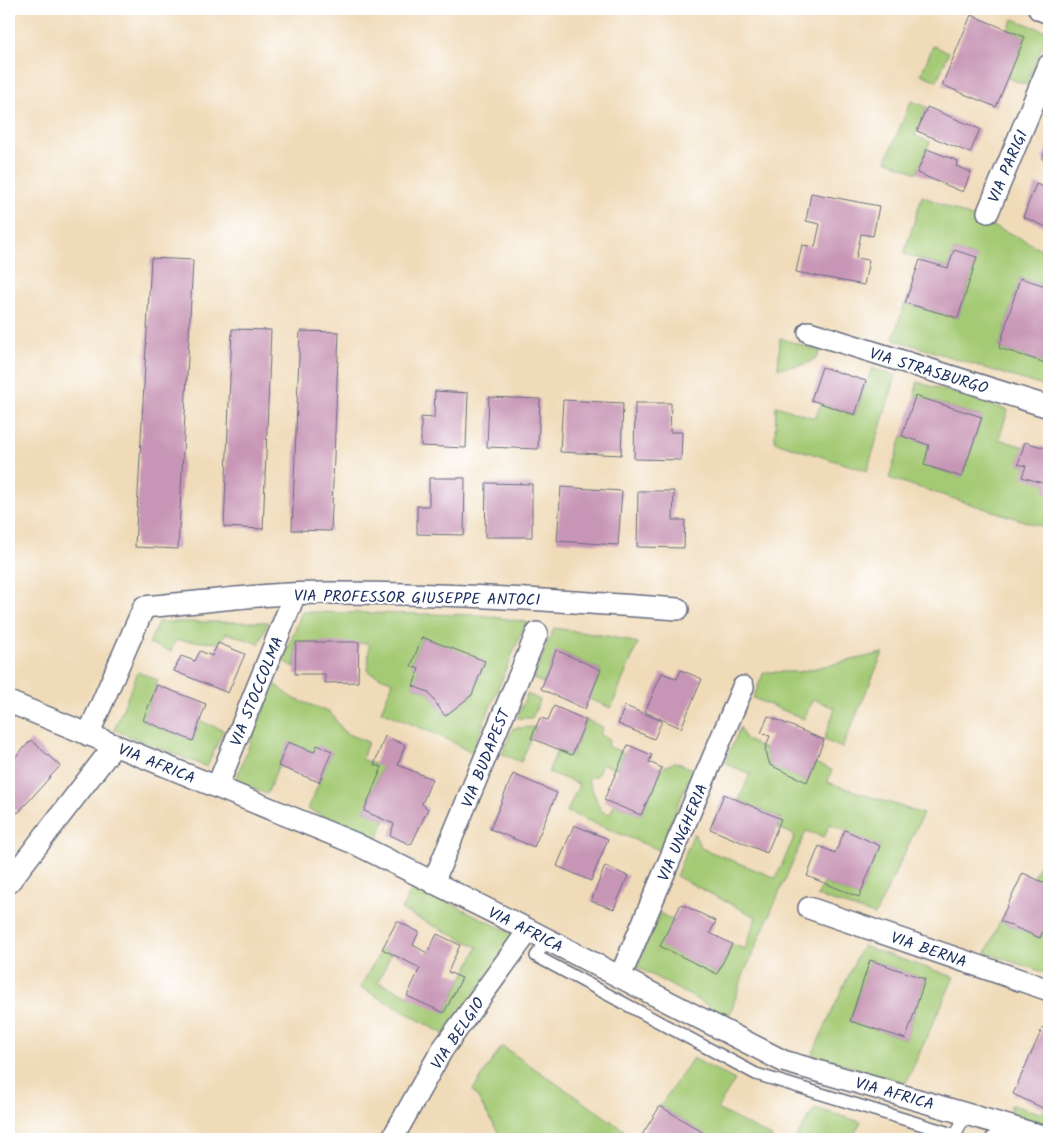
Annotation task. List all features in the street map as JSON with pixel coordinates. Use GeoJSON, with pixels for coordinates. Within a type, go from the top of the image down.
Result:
{"type":"FeatureCollection","features":[{"type":"Feature","properties":{"kind":"street"},"geometry":{"type":"LineString","coordinates":[[1039,9],[1049,13]]}},
{"type":"Feature","properties":{"kind":"street","name":"VIA PARIGI"},"geometry":{"type":"LineString","coordinates":[[988,212],[1049,65]]}},
{"type":"Feature","properties":{"kind":"street","name":"VIA STRASBURGO"},"geometry":{"type":"LineString","coordinates":[[809,332],[1049,407]]}},
{"type":"Feature","properties":{"kind":"street","name":"VIA PROFESSOR GIUSEPPE ANTOCI"},"geometry":{"type":"LineString","coordinates":[[88,735],[144,607],[295,594],[333,593],[549,600],[678,610]]}},
{"type":"Feature","properties":{"kind":"street","name":"VIA STOCCOLMA"},"geometry":{"type":"LineString","coordinates":[[217,787],[295,594]]}},
{"type":"Feature","properties":{"kind":"street","name":"VIA BUDAPEST"},"geometry":{"type":"LineString","coordinates":[[433,883],[537,633]]}},
{"type":"Feature","properties":{"kind":"street","name":"VIA UNGHERIA"},"geometry":{"type":"LineString","coordinates":[[620,977],[743,688]]}},
{"type":"Feature","properties":{"kind":"street","name":"VIA AFRICA"},"geometry":{"type":"LineString","coordinates":[[9,702],[354,843],[783,1061],[964,1114],[997,1132],[1049,1138]]}},
{"type":"Feature","properties":{"kind":"street"},"geometry":{"type":"LineString","coordinates":[[9,882],[114,746]]}},
{"type":"Feature","properties":{"kind":"street","name":"VIA BERNA"},"geometry":{"type":"LineString","coordinates":[[809,908],[1049,990]]}},
{"type":"Feature","properties":{"kind":"street","name":"VIA BELGIO"},"geometry":{"type":"LineString","coordinates":[[392,1139],[442,1050],[538,935]]}},
{"type":"Feature","properties":{"kind":"lane"},"geometry":{"type":"LineString","coordinates":[[538,935],[536,956],[756,1074],[956,1135],[964,1114]]}},
{"type":"Feature","properties":{"kind":"green space"},"geometry":{"type":"Polygon","coordinates":[[[1013,19],[1048,32],[1026,85],[1008,78],[1025,37],[1008,30],[1013,19]]]}},
{"type":"Feature","properties":{"kind":"green space"},"geometry":{"type":"Polygon","coordinates":[[[933,46],[949,52],[937,81],[921,74],[933,46]]]}},
{"type":"Feature","properties":{"kind":"green space"},"geometry":{"type":"Polygon","coordinates":[[[911,101],[927,107],[915,136],[930,142],[917,173],[886,160],[911,101]]]}},
{"type":"Feature","properties":{"kind":"green space"},"geometry":{"type":"Polygon","coordinates":[[[922,196],[1014,235],[1049,253],[1049,287],[1020,278],[999,348],[1049,364],[1049,388],[893,339],[905,303],[958,318],[977,257],[954,250],[948,268],[904,254],[922,196]]]}},
{"type":"Feature","properties":{"kind":"green space"},"geometry":{"type":"Polygon","coordinates":[[[780,338],[821,351],[808,363],[778,368],[780,338]]]}},
{"type":"Feature","properties":{"kind":"green space"},"geometry":{"type":"Polygon","coordinates":[[[872,368],[896,376],[867,471],[775,442],[776,406],[815,418],[821,404],[855,415],[872,368]]]}},
{"type":"Feature","properties":{"kind":"green space"},"geometry":{"type":"Polygon","coordinates":[[[917,382],[1008,410],[999,439],[1024,447],[1018,464],[1026,466],[1046,484],[1045,493],[1049,494],[1049,529],[889,478],[902,436],[929,445],[924,465],[962,477],[982,417],[915,396],[917,382]]]}},
{"type":"Feature","properties":{"kind":"green space"},"geometry":{"type":"Polygon","coordinates":[[[302,612],[481,615],[526,622],[471,753],[449,740],[381,711],[393,682],[368,672],[369,643],[296,642],[295,667],[283,661],[302,612]],[[422,637],[411,665],[419,669],[413,686],[428,692],[445,716],[472,695],[485,662],[422,637]]]}},
{"type":"Feature","properties":{"kind":"green space"},"geometry":{"type":"Polygon","coordinates":[[[158,622],[268,622],[259,644],[227,633],[218,643],[176,640],[171,651],[149,644],[158,622]]]}},
{"type":"Feature","properties":{"kind":"green space"},"geometry":{"type":"Polygon","coordinates":[[[554,628],[638,643],[611,708],[589,699],[601,670],[557,650],[543,683],[533,679],[554,628]]]}},
{"type":"Feature","properties":{"kind":"green space"},"geometry":{"type":"Polygon","coordinates":[[[883,653],[842,748],[824,740],[835,708],[813,699],[804,719],[753,698],[764,672],[798,672],[883,653]]]}},
{"type":"Feature","properties":{"kind":"green space"},"geometry":{"type":"Polygon","coordinates":[[[138,672],[158,680],[143,721],[193,741],[200,721],[223,730],[207,767],[114,730],[138,672]]]}},
{"type":"Feature","properties":{"kind":"green space"},"geometry":{"type":"Polygon","coordinates":[[[274,683],[292,698],[330,712],[345,733],[368,742],[362,759],[382,767],[364,811],[385,820],[377,840],[308,809],[332,752],[318,745],[314,752],[288,742],[267,794],[235,781],[274,683]]]}},
{"type":"Feature","properties":{"kind":"green space"},"geometry":{"type":"Polygon","coordinates":[[[527,694],[540,700],[532,718],[517,718],[527,694]]]}},
{"type":"Feature","properties":{"kind":"green space"},"geometry":{"type":"Polygon","coordinates":[[[586,720],[603,727],[600,735],[610,739],[607,746],[624,753],[617,769],[602,764],[597,775],[588,779],[601,811],[610,814],[614,804],[641,815],[662,768],[675,762],[693,769],[659,850],[567,812],[579,784],[548,772],[558,749],[572,755],[586,720]]]}},
{"type":"Feature","properties":{"kind":"green space"},"geometry":{"type":"Polygon","coordinates":[[[536,727],[521,762],[502,754],[513,728],[536,727]]]}},
{"type":"Feature","properties":{"kind":"green space"},"geometry":{"type":"Polygon","coordinates":[[[740,727],[745,739],[765,749],[770,765],[807,782],[815,763],[832,770],[827,782],[923,814],[875,915],[817,896],[824,883],[859,897],[880,846],[830,824],[824,837],[806,831],[743,976],[729,1017],[637,967],[660,913],[673,921],[661,946],[717,974],[732,944],[745,949],[756,917],[676,876],[694,833],[701,848],[776,878],[795,835],[778,828],[781,818],[739,800],[750,774],[725,763],[740,727]]]}},
{"type":"Feature","properties":{"kind":"green space"},"geometry":{"type":"Polygon","coordinates":[[[1044,855],[1049,856],[1049,885],[1033,877],[1044,855]]]}},
{"type":"Feature","properties":{"kind":"green space"},"geometry":{"type":"Polygon","coordinates":[[[414,885],[515,935],[447,1036],[360,987],[382,949],[391,954],[378,982],[445,1012],[478,947],[401,910],[414,885]]]}},
{"type":"Feature","properties":{"kind":"green space"},"geometry":{"type":"Polygon","coordinates":[[[1049,918],[1049,974],[986,953],[1000,921],[1040,938],[1049,918]]]}},
{"type":"Feature","properties":{"kind":"green space"},"geometry":{"type":"Polygon","coordinates":[[[862,946],[954,977],[906,1083],[812,1055],[862,946]],[[870,960],[850,1021],[906,1039],[925,979],[870,960]]]}},
{"type":"Feature","properties":{"kind":"green space"},"geometry":{"type":"Polygon","coordinates":[[[502,1046],[624,1130],[618,1139],[502,1139],[473,1090],[502,1046]]]}},
{"type":"Feature","properties":{"kind":"green space"},"geometry":{"type":"Polygon","coordinates":[[[693,1058],[735,1080],[717,1109],[772,1137],[771,1139],[713,1139],[660,1106],[693,1058]]]}},
{"type":"Feature","properties":{"kind":"green space"},"geometry":{"type":"Polygon","coordinates":[[[1049,1099],[1049,1127],[1010,1115],[1011,1105],[1040,1113],[1045,1109],[1049,1099]]]}},
{"type":"Feature","properties":{"kind":"green space"},"geometry":{"type":"Polygon","coordinates":[[[815,1108],[861,1122],[851,1139],[795,1139],[815,1108]]]}},
{"type":"Feature","properties":{"kind":"building"},"geometry":{"type":"Polygon","coordinates":[[[971,15],[1025,37],[996,107],[942,85],[971,15]]]}},
{"type":"Feature","properties":{"kind":"building"},"geometry":{"type":"Polygon","coordinates":[[[927,107],[980,129],[970,153],[917,131],[927,107]]]}},
{"type":"Feature","properties":{"kind":"building"},"geometry":{"type":"Polygon","coordinates":[[[1049,143],[1049,162],[1042,159],[1049,143]]]}},
{"type":"Feature","properties":{"kind":"building"},"geometry":{"type":"Polygon","coordinates":[[[927,149],[958,161],[956,166],[971,172],[963,192],[917,173],[927,149]]]}},
{"type":"Feature","properties":{"kind":"building"},"geometry":{"type":"Polygon","coordinates":[[[1036,184],[1049,189],[1049,228],[1023,217],[1036,184]]]}},
{"type":"Feature","properties":{"kind":"building"},"geometry":{"type":"Polygon","coordinates":[[[811,193],[879,206],[873,236],[861,234],[856,258],[869,260],[864,285],[796,272],[802,245],[815,247],[820,224],[806,221],[811,193]]]}},
{"type":"Feature","properties":{"kind":"building"},"geometry":{"type":"Polygon","coordinates":[[[954,250],[977,257],[958,318],[905,303],[920,260],[948,268],[954,250]]]}},
{"type":"Feature","properties":{"kind":"building"},"geometry":{"type":"Polygon","coordinates":[[[151,258],[193,260],[178,549],[135,547],[151,258]]]}},
{"type":"Feature","properties":{"kind":"building"},"geometry":{"type":"Polygon","coordinates":[[[1020,278],[1049,287],[1049,364],[999,348],[1020,278]]]}},
{"type":"Feature","properties":{"kind":"building"},"geometry":{"type":"Polygon","coordinates":[[[232,329],[271,330],[263,529],[224,527],[232,329]]]}},
{"type":"Feature","properties":{"kind":"building"},"geometry":{"type":"Polygon","coordinates":[[[300,331],[339,332],[331,531],[292,530],[300,331]]]}},
{"type":"Feature","properties":{"kind":"building"},"geometry":{"type":"Polygon","coordinates":[[[822,367],[866,381],[855,415],[811,400],[822,367]]]}},
{"type":"Feature","properties":{"kind":"building"},"geometry":{"type":"Polygon","coordinates":[[[435,391],[468,393],[466,448],[421,446],[421,417],[434,418],[435,391]]]}},
{"type":"Feature","properties":{"kind":"building"},"geometry":{"type":"Polygon","coordinates":[[[915,396],[982,417],[962,477],[924,465],[929,445],[902,436],[915,396]]]}},
{"type":"Feature","properties":{"kind":"building"},"geometry":{"type":"Polygon","coordinates":[[[489,397],[540,399],[538,449],[487,447],[489,397]]]}},
{"type":"Feature","properties":{"kind":"building"},"geometry":{"type":"Polygon","coordinates":[[[563,400],[623,403],[621,455],[560,452],[563,400]]]}},
{"type":"Feature","properties":{"kind":"building"},"geometry":{"type":"Polygon","coordinates":[[[635,403],[671,403],[670,432],[682,432],[681,460],[634,459],[635,403]]]}},
{"type":"Feature","properties":{"kind":"building"},"geometry":{"type":"Polygon","coordinates":[[[1025,442],[1049,449],[1049,494],[1044,493],[1046,484],[1022,477],[1026,466],[1018,464],[1025,442]]]}},
{"type":"Feature","properties":{"kind":"building"},"geometry":{"type":"Polygon","coordinates":[[[429,478],[465,478],[464,535],[417,534],[417,506],[429,506],[429,478]]]}},
{"type":"Feature","properties":{"kind":"building"},"geometry":{"type":"Polygon","coordinates":[[[486,483],[532,484],[532,537],[485,537],[486,483]]]}},
{"type":"Feature","properties":{"kind":"building"},"geometry":{"type":"Polygon","coordinates":[[[561,487],[622,491],[618,545],[557,541],[561,487]]]}},
{"type":"Feature","properties":{"kind":"building"},"geometry":{"type":"Polygon","coordinates":[[[638,491],[674,491],[673,520],[685,520],[684,548],[637,547],[638,491]]]}},
{"type":"Feature","properties":{"kind":"building"},"geometry":{"type":"Polygon","coordinates":[[[422,637],[485,661],[472,695],[445,716],[428,692],[413,686],[419,669],[411,666],[422,637]]]}},
{"type":"Feature","properties":{"kind":"building"},"geometry":{"type":"Polygon","coordinates":[[[296,642],[359,642],[358,682],[325,683],[325,674],[295,674],[296,642]]]}},
{"type":"Feature","properties":{"kind":"building"},"geometry":{"type":"Polygon","coordinates":[[[218,643],[245,654],[228,693],[174,671],[181,656],[195,661],[200,651],[212,656],[218,643]]]}},
{"type":"Feature","properties":{"kind":"building"},"geometry":{"type":"Polygon","coordinates":[[[556,650],[601,670],[585,709],[541,689],[556,650]]]}},
{"type":"Feature","properties":{"kind":"building"},"geometry":{"type":"Polygon","coordinates":[[[681,670],[702,679],[681,728],[645,712],[662,673],[677,679],[681,670]]]}},
{"type":"Feature","properties":{"kind":"building"},"geometry":{"type":"Polygon","coordinates":[[[157,685],[206,704],[193,741],[143,720],[157,685]]]}},
{"type":"Feature","properties":{"kind":"building"},"geometry":{"type":"Polygon","coordinates":[[[554,706],[586,720],[572,755],[531,738],[540,718],[548,720],[554,706]]]}},
{"type":"Feature","properties":{"kind":"building"},"geometry":{"type":"Polygon","coordinates":[[[625,706],[662,721],[654,739],[618,724],[625,706]]]}},
{"type":"Feature","properties":{"kind":"building"},"geometry":{"type":"Polygon","coordinates":[[[768,716],[824,740],[807,782],[770,765],[765,749],[770,736],[761,733],[768,716]]]}},
{"type":"Feature","properties":{"kind":"building"},"geometry":{"type":"Polygon","coordinates":[[[385,736],[405,745],[398,765],[432,779],[422,804],[428,809],[411,845],[390,835],[394,824],[364,811],[382,767],[374,765],[385,736]]]}},
{"type":"Feature","properties":{"kind":"building"},"geometry":{"type":"Polygon","coordinates":[[[31,740],[60,766],[18,813],[9,804],[9,764],[31,740]]]}},
{"type":"Feature","properties":{"kind":"building"},"geometry":{"type":"Polygon","coordinates":[[[288,742],[314,752],[317,745],[332,751],[319,782],[278,766],[288,742]]]}},
{"type":"Feature","properties":{"kind":"building"},"geometry":{"type":"Polygon","coordinates":[[[628,745],[652,755],[649,762],[662,768],[641,815],[604,800],[628,745]]]}},
{"type":"Feature","properties":{"kind":"building"},"geometry":{"type":"Polygon","coordinates":[[[513,774],[557,793],[534,847],[490,829],[513,774]]]}},
{"type":"Feature","properties":{"kind":"building"},"geometry":{"type":"Polygon","coordinates":[[[724,794],[781,819],[767,853],[710,829],[724,794]]]}},
{"type":"Feature","properties":{"kind":"building"},"geometry":{"type":"Polygon","coordinates":[[[574,825],[608,839],[591,881],[557,866],[574,825]]]}},
{"type":"Feature","properties":{"kind":"building"},"geometry":{"type":"Polygon","coordinates":[[[845,830],[880,846],[859,897],[807,876],[819,846],[835,853],[845,830]]]}},
{"type":"Feature","properties":{"kind":"building"},"geometry":{"type":"Polygon","coordinates":[[[605,866],[628,876],[614,909],[591,901],[605,866]]]}},
{"type":"Feature","properties":{"kind":"building"},"geometry":{"type":"Polygon","coordinates":[[[1023,873],[1049,885],[1049,918],[1040,938],[1000,921],[1023,873]]]}},
{"type":"Feature","properties":{"kind":"building"},"geometry":{"type":"Polygon","coordinates":[[[681,904],[716,921],[710,933],[732,944],[717,974],[660,946],[681,904]]]}},
{"type":"Feature","properties":{"kind":"building"},"geometry":{"type":"Polygon","coordinates":[[[397,921],[419,932],[413,945],[427,953],[437,934],[460,945],[448,972],[462,978],[444,1013],[407,996],[420,968],[382,949],[397,921]]]}},
{"type":"Feature","properties":{"kind":"building"},"geometry":{"type":"Polygon","coordinates":[[[870,960],[925,979],[906,1039],[850,1021],[870,960]]]}},
{"type":"Feature","properties":{"kind":"building"},"geometry":{"type":"Polygon","coordinates":[[[1043,1027],[1049,1030],[1049,1099],[1045,1109],[1013,1094],[1043,1027]]]}},
{"type":"Feature","properties":{"kind":"building"},"geometry":{"type":"Polygon","coordinates":[[[660,1106],[713,1139],[649,1139],[642,1135],[660,1106]]]}}]}
